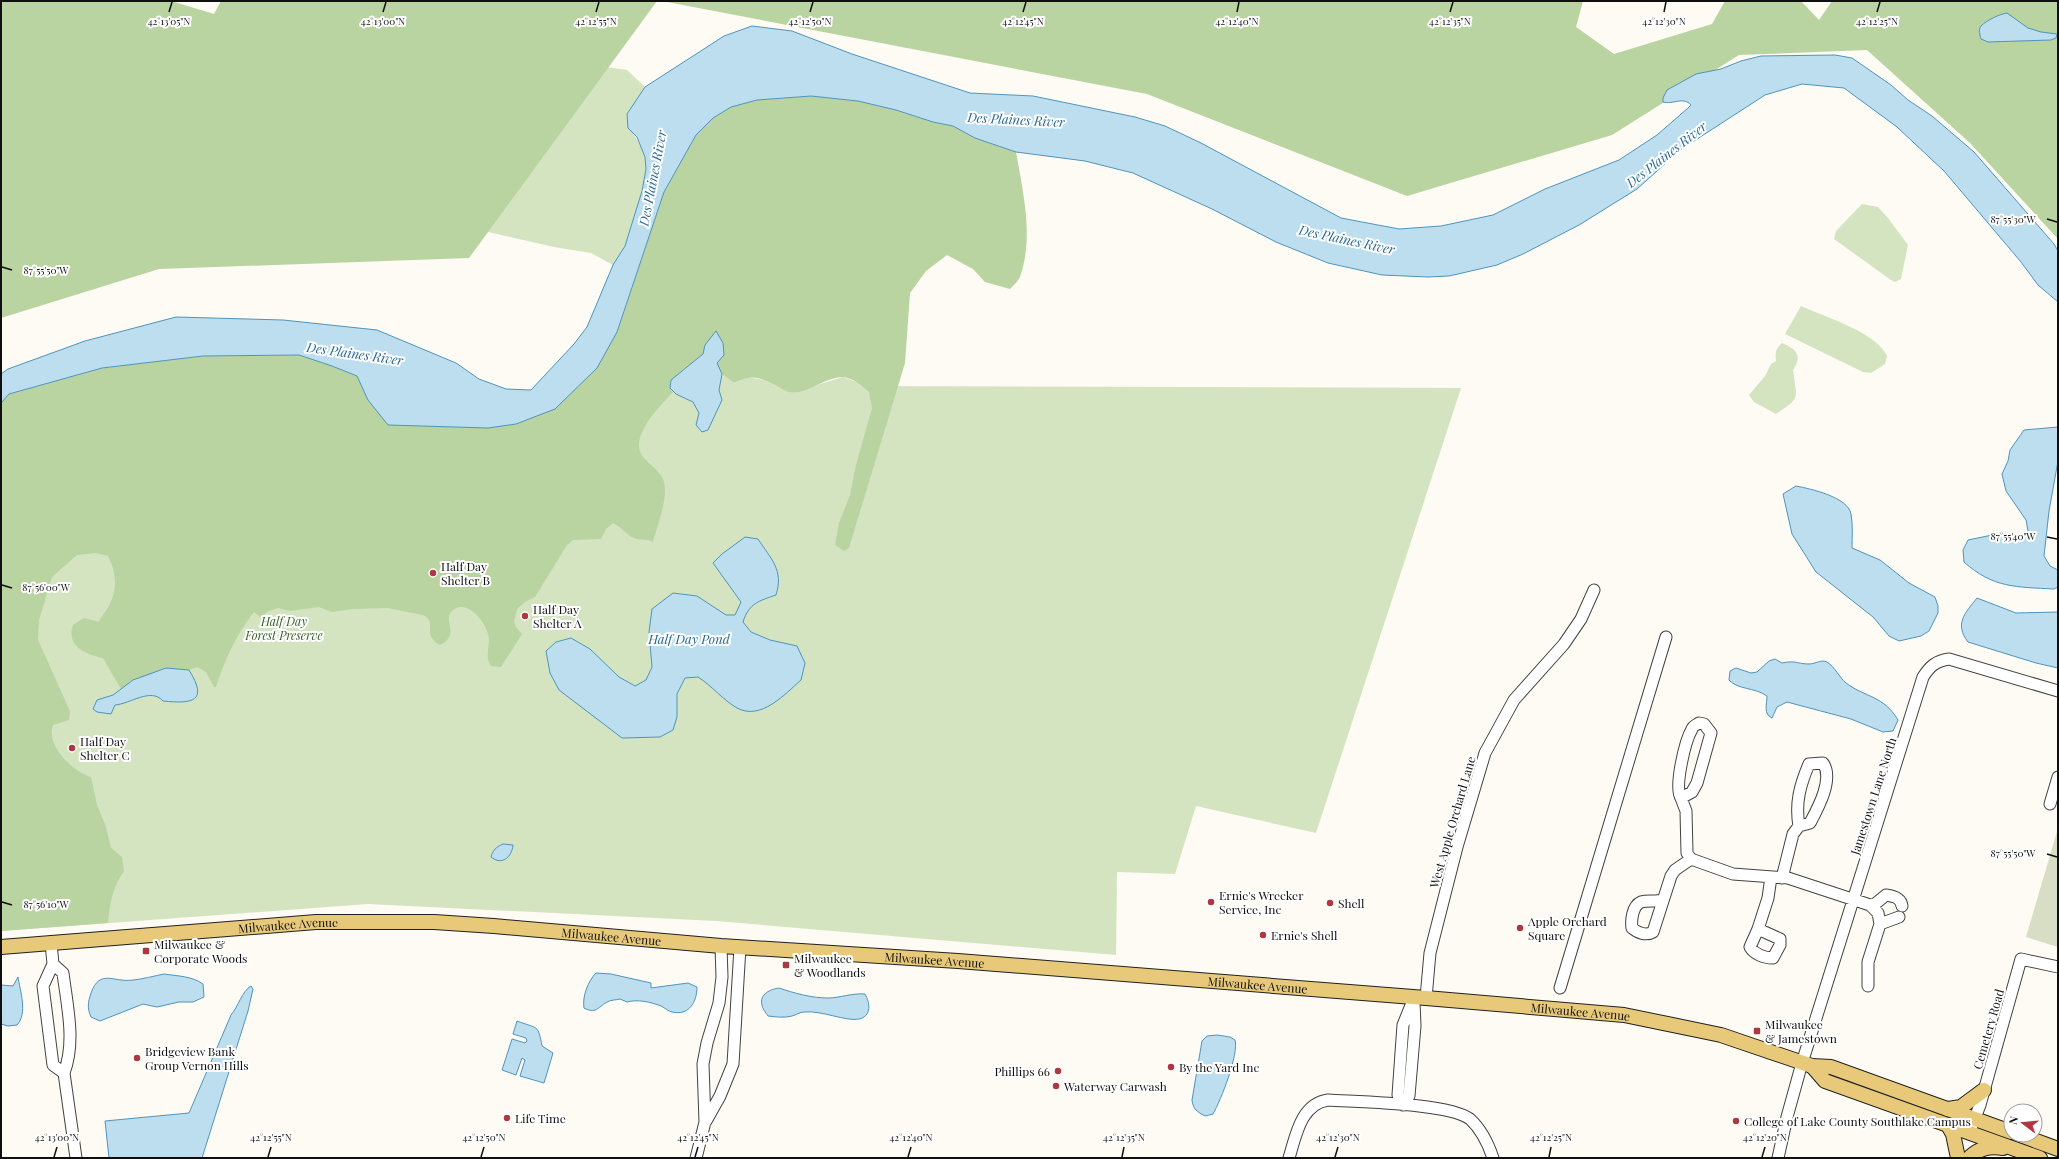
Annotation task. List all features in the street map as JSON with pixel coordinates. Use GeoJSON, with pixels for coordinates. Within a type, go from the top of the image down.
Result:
{"type":"FeatureCollection","features":[{"type":"Feature","properties":{"kind":"main road","name":"Milwaukee Avenue"},"geometry":{"type":"LineString","coordinates":[[1,947],[316,922],[434,922],[721,946],[958,961],[1624,1015],[1720,1035],[1807,1064],[1831,1067],[2003,1129]]}},
{"type":"Feature","properties":{"kind":"main road"},"geometry":{"type":"LineString","coordinates":[[1807,1064],[1825,1081],[2040,1158]]}},
{"type":"Feature","properties":{"kind":"main road"},"geometry":{"type":"LineString","coordinates":[[1947,1109],[1962,1107],[1984,1090]]}},
{"type":"Feature","properties":{"kind":"main road"},"geometry":{"type":"LineString","coordinates":[[1948,1125],[1954,1134],[1958,1158]]}},
{"type":"Feature","properties":{"kind":"main road"},"geometry":{"type":"LineString","coordinates":[[2042,1143],[2058,1149]]}},
{"type":"Feature","properties":{"kind":"main road"},"geometry":{"type":"LineString","coordinates":[[1969,1158],[1976,1151],[1991,1146],[2015,1149]]}},
{"type":"Feature","properties":{"kind":"street","name":"West Apple Orchard Lane"},"geometry":{"type":"LineString","coordinates":[[1403,1105],[1398,1095],[1404,1026],[1420,998],[1457,847],[1485,753],[1514,700],[1564,644],[1587,607],[1594,590]]}},
{"type":"Feature","properties":{"kind":"street"},"geometry":{"type":"LineString","coordinates":[[1560,988],[1666,637]]}},
{"type":"Feature","properties":{"kind":"street","name":"Jamestown Lane North"},"geometry":{"type":"LineString","coordinates":[[1778,1158],[1787,1117],[1807,1064],[1854,900],[1923,677],[1928,669],[1939,661],[1949,659],[2058,691]]}},
{"type":"Feature","properties":{"kind":"street"},"geometry":{"type":"LineString","coordinates":[[1681,798],[1692,792],[1697,782],[1711,733],[1704,724],[1699,724],[1691,729],[1683,756],[1678,788],[1681,798],[1686,811],[1688,853],[1691,858],[1733,874],[1777,877],[1870,905],[1878,913],[1880,924],[1868,962],[1868,986]]}},
{"type":"Feature","properties":{"kind":"street"},"geometry":{"type":"LineString","coordinates":[[1758,929],[1768,898],[1793,834],[1799,826],[1810,823],[1820,800],[1827,775],[1827,769],[1823,763],[1809,764],[1797,803],[1799,826]]}},
{"type":"Feature","properties":{"kind":"street"},"geometry":{"type":"LineString","coordinates":[[2050,804],[2058,777]]}},
{"type":"Feature","properties":{"kind":"street"},"geometry":{"type":"LineString","coordinates":[[1663,900],[1671,876],[1675,870],[1691,858]]}},
{"type":"Feature","properties":{"kind":"street"},"geometry":{"type":"LineString","coordinates":[[1870,905],[1875,904],[1886,895],[1898,899],[1902,906]]}},
{"type":"Feature","properties":{"kind":"street"},"geometry":{"type":"LineString","coordinates":[[1880,924],[1899,917]]}},
{"type":"Feature","properties":{"kind":"street"},"geometry":{"type":"LineString","coordinates":[[51,944],[53,964],[42,986],[54,1065],[64,1073]]}},
{"type":"Feature","properties":{"kind":"street"},"geometry":{"type":"LineString","coordinates":[[705,1122],[703,1064],[707,1043],[719,1003],[722,977],[721,946]]}},
{"type":"Feature","properties":{"kind":"street"},"geometry":{"type":"LineString","coordinates":[[696,1158],[705,1122],[720,1096],[733,1064],[740,947]]}},
{"type":"Feature","properties":{"kind":"street","name":"Cemetery Road"},"geometry":{"type":"LineString","coordinates":[[1969,1133],[1980,1105],[2021,959],[2058,967]]}},
{"type":"Feature","properties":{"kind":"street"},"geometry":{"type":"LineString","coordinates":[[53,964],[63,973],[70,1035],[69,1060],[64,1073],[76,1158]]}},
{"type":"Feature","properties":{"kind":"street"},"geometry":{"type":"LineString","coordinates":[[1289,1158],[1303,1116],[1316,1104],[1328,1100],[1403,1105],[1451,1111],[1469,1118],[1478,1126],[1486,1139],[1493,1158]]}},
{"type":"Feature","properties":{"kind":"green space"},"geometry":{"type":"Polygon","coordinates":[[[1,1],[171,1],[214,14],[221,1],[657,1],[469,258],[159,269],[1,318],[1,1]]]}},
{"type":"Feature","properties":{"kind":"green space"},"geometry":{"type":"Polygon","coordinates":[[[662,1],[1583,1],[1576,27],[1614,54],[1712,24],[1725,1],[1801,1],[1819,20],[1832,1],[2058,1],[2058,239],[1970,143],[1867,50],[1739,55],[1612,135],[1407,196],[1147,94],[662,1]]]}},
{"type":"Feature","properties":{"kind":"green space"},"geometry":{"type":"Polygon","coordinates":[[[599,66],[627,70],[645,87],[627,114],[628,128],[638,141],[645,158],[645,176],[628,240],[613,265],[591,253],[554,247],[471,228],[599,66]]]}},
{"type":"Feature","properties":{"kind":"green space"},"geometry":{"type":"Polygon","coordinates":[[[811,96],[858,101],[896,110],[933,122],[953,126],[975,138],[1016,152],[1026,214],[1027,230],[1024,262],[1020,277],[1010,289],[985,282],[973,269],[947,255],[926,271],[910,293],[905,363],[849,548],[844,551],[835,545],[839,523],[850,495],[856,465],[872,408],[869,392],[854,381],[843,377],[829,380],[809,389],[796,392],[788,392],[765,380],[756,378],[746,378],[734,383],[722,374],[705,345],[703,354],[671,380],[670,388],[673,392],[649,420],[640,438],[639,446],[641,454],[661,475],[665,486],[664,501],[653,542],[634,538],[613,523],[606,529],[601,539],[573,540],[567,545],[535,597],[525,602],[517,609],[514,621],[516,627],[522,634],[501,667],[491,666],[489,663],[489,639],[485,626],[476,614],[464,607],[452,611],[449,615],[449,637],[440,645],[431,637],[430,622],[428,618],[423,615],[387,608],[353,609],[332,612],[319,607],[290,611],[278,608],[269,611],[260,617],[254,612],[242,629],[232,648],[216,687],[214,687],[206,672],[197,667],[189,670],[166,668],[133,680],[121,689],[103,658],[90,654],[79,648],[72,638],[73,625],[84,618],[99,622],[111,603],[115,589],[115,576],[108,556],[96,553],[77,555],[52,577],[39,620],[38,640],[70,711],[69,720],[53,725],[53,741],[62,757],[69,764],[76,770],[91,777],[97,805],[106,827],[111,848],[122,857],[124,871],[112,896],[108,923],[1,931],[1,403],[9,394],[102,368],[203,356],[299,355],[357,376],[368,400],[388,425],[488,428],[617,332],[664,192],[696,135],[713,118],[731,107],[757,100],[811,96]]]}},
{"type":"Feature","properties":{"kind":"green space"},"geometry":{"type":"Polygon","coordinates":[[[1862,204],[1878,207],[1908,245],[1901,279],[1895,282],[1834,239],[1836,231],[1862,204]]]}},
{"type":"Feature","properties":{"kind":"green space"},"geometry":{"type":"Polygon","coordinates":[[[1801,306],[1849,326],[1872,340],[1881,347],[1887,356],[1885,364],[1871,373],[1863,372],[1785,334],[1801,306]]]}},
{"type":"Feature","properties":{"kind":"green space"},"geometry":{"type":"Polygon","coordinates":[[[1782,343],[1794,350],[1798,356],[1793,370],[1796,393],[1793,401],[1776,414],[1754,402],[1749,395],[1765,376],[1771,364],[1776,361],[1776,350],[1782,343]]]}},
{"type":"Feature","properties":{"kind":"green space","name":"Half Day Forest Preserve"},"geometry":{"type":"Polygon","coordinates":[[[722,374],[734,383],[748,377],[764,380],[777,386],[814,386],[843,377],[856,382],[861,386],[1461,388],[1316,833],[1196,806],[1175,874],[1117,872],[1116,955],[716,921],[368,904],[1,931],[1,383],[503,406],[720,386],[722,374]]]}},
{"type":"Feature","properties":{"kind":"green space"},"geometry":{"type":"Polygon","coordinates":[[[2058,828],[2058,947],[2026,937],[2058,828]]]}},
{"type":"Feature","properties":{"kind":"water"},"geometry":{"type":"Polygon","coordinates":[[[2007,13],[2028,28],[2041,32],[2057,34],[2056,38],[2051,40],[1988,42],[1981,39],[1979,31],[1981,26],[1994,18],[2007,13]]]}},
{"type":"Feature","properties":{"kind":"water","name":"Des Plaines River"},"geometry":{"type":"Polygon","coordinates":[[[752,26],[792,31],[852,54],[970,93],[1033,96],[1135,117],[1165,126],[1201,143],[1341,218],[1399,229],[1441,226],[1493,215],[1545,189],[1619,160],[1657,135],[1691,105],[1685,101],[1663,102],[1663,98],[1667,90],[1696,74],[1721,69],[1741,61],[1761,56],[1835,55],[1852,58],[1932,116],[1974,152],[2054,244],[2058,251],[2058,302],[2038,285],[2021,262],[1944,171],[1897,127],[1844,88],[1802,84],[1765,95],[1674,154],[1637,189],[1579,225],[1523,254],[1497,265],[1449,276],[1428,277],[1382,275],[1328,263],[1276,242],[1212,209],[1133,173],[1085,161],[1016,152],[975,138],[953,126],[933,122],[896,110],[858,101],[811,96],[757,100],[731,107],[713,118],[696,135],[664,192],[617,332],[597,368],[555,409],[516,424],[488,428],[388,425],[368,400],[357,376],[299,355],[203,356],[102,368],[9,394],[1,403],[1,374],[8,369],[85,341],[176,317],[283,320],[377,330],[456,363],[479,379],[506,389],[531,390],[574,344],[587,327],[613,265],[625,246],[642,191],[646,169],[645,157],[637,137],[628,128],[627,114],[645,87],[724,36],[752,26]]]}},
{"type":"Feature","properties":{"kind":"water"},"geometry":{"type":"Polygon","coordinates":[[[716,331],[723,343],[724,355],[717,363],[722,374],[719,390],[722,400],[708,430],[702,432],[696,425],[699,413],[693,402],[676,394],[670,388],[671,380],[703,354],[705,345],[716,331]]]}},
{"type":"Feature","properties":{"kind":"water"},"geometry":{"type":"Polygon","coordinates":[[[2058,427],[2058,461],[2049,511],[2044,556],[2050,566],[2058,570],[2058,587],[2054,589],[2028,588],[2006,584],[1985,577],[1964,562],[1963,550],[1968,540],[1997,534],[2024,536],[2028,531],[2026,520],[2006,491],[2002,474],[2008,461],[2010,450],[2024,430],[2058,427]]]}},
{"type":"Feature","properties":{"kind":"water"},"geometry":{"type":"Polygon","coordinates":[[[1796,486],[1828,495],[1843,503],[1851,514],[1852,548],[1880,560],[1909,583],[1935,597],[1938,606],[1938,613],[1929,631],[1921,636],[1899,641],[1889,636],[1873,617],[1816,572],[1792,534],[1783,494],[1796,486]]]}},
{"type":"Feature","properties":{"kind":"water","name":"Half Day Pond"},"geometry":{"type":"Polygon","coordinates":[[[745,537],[758,539],[772,559],[777,572],[778,586],[776,595],[755,604],[748,611],[743,622],[751,632],[770,640],[797,646],[805,663],[801,680],[780,698],[764,709],[746,711],[732,705],[698,677],[685,678],[677,694],[677,717],[673,730],[660,737],[622,738],[559,690],[550,673],[546,651],[556,642],[571,638],[590,649],[619,677],[635,686],[646,680],[652,667],[649,632],[652,609],[673,593],[697,596],[726,615],[735,615],[741,602],[713,563],[722,554],[745,537]]]}},
{"type":"Feature","properties":{"kind":"water"},"geometry":{"type":"Polygon","coordinates":[[[1977,598],[2016,613],[2058,612],[2058,668],[2036,663],[1968,642],[1962,630],[1963,619],[1977,598]]]}},
{"type":"Feature","properties":{"kind":"water"},"geometry":{"type":"Polygon","coordinates":[[[1775,659],[1782,663],[1794,662],[1809,664],[1823,661],[1827,662],[1846,683],[1880,701],[1892,712],[1898,720],[1893,731],[1883,732],[1851,719],[1787,702],[1777,707],[1772,718],[1766,711],[1767,696],[1757,691],[1737,685],[1729,680],[1730,671],[1736,668],[1751,673],[1757,672],[1769,661],[1775,659]]]}},
{"type":"Feature","properties":{"kind":"water"},"geometry":{"type":"Polygon","coordinates":[[[166,668],[189,670],[195,681],[197,689],[197,695],[194,699],[182,702],[173,702],[163,701],[158,697],[146,696],[115,705],[111,714],[97,712],[93,709],[97,700],[113,695],[133,680],[166,668]]]}},
{"type":"Feature","properties":{"kind":"water"},"geometry":{"type":"Polygon","coordinates":[[[503,844],[513,845],[511,853],[506,859],[499,861],[495,860],[491,857],[493,852],[498,846],[503,844]]]}},
{"type":"Feature","properties":{"kind":"water"},"geometry":{"type":"Polygon","coordinates":[[[596,973],[611,974],[651,983],[651,988],[688,983],[697,987],[697,993],[691,1007],[678,1013],[671,1012],[661,1006],[648,1002],[627,1002],[620,999],[608,1001],[594,1010],[588,1010],[584,1008],[586,989],[590,980],[596,973]]]}},
{"type":"Feature","properties":{"kind":"water"},"geometry":{"type":"Polygon","coordinates":[[[164,974],[199,981],[203,984],[204,997],[193,1002],[179,1002],[157,1007],[143,1004],[100,1021],[91,1017],[88,1008],[89,999],[95,985],[99,981],[108,978],[133,980],[164,974]]]}},
{"type":"Feature","properties":{"kind":"water"},"geometry":{"type":"Polygon","coordinates":[[[18,977],[23,1008],[22,1014],[17,1025],[8,1026],[1,1024],[1,985],[13,986],[18,977]]]}},
{"type":"Feature","properties":{"kind":"water"},"geometry":{"type":"Polygon","coordinates":[[[251,986],[253,989],[248,1011],[202,1158],[109,1158],[105,1121],[189,1113],[231,1015],[245,992],[251,986]]]}},
{"type":"Feature","properties":{"kind":"water"},"geometry":{"type":"Polygon","coordinates":[[[779,988],[803,995],[822,998],[865,994],[869,1009],[866,1015],[859,1019],[848,1019],[811,1012],[802,1012],[786,1017],[768,1016],[762,1006],[762,998],[769,991],[779,988]]]}},
{"type":"Feature","properties":{"kind":"water"},"geometry":{"type":"Polygon","coordinates":[[[517,1021],[536,1028],[542,1046],[553,1053],[544,1083],[520,1076],[525,1060],[522,1058],[516,1075],[502,1070],[512,1039],[525,1043],[527,1041],[526,1038],[513,1034],[517,1021]]]}},
{"type":"Feature","properties":{"kind":"water"},"geometry":{"type":"Polygon","coordinates":[[[1217,1035],[1230,1037],[1235,1040],[1236,1047],[1225,1088],[1213,1114],[1205,1116],[1196,1110],[1193,1106],[1192,1100],[1202,1041],[1207,1036],[1217,1035]]]}},
{"type":"Feature","properties":{"kind":"place","name":"Half Day Shelter B"},"geometry":{"type":"Point","coordinates":[433,573]}},
{"type":"Feature","properties":{"kind":"place","name":"Half Day Shelter A"},"geometry":{"type":"Point","coordinates":[525,616]}},
{"type":"Feature","properties":{"kind":"place","name":"Half Day Shelter C"},"geometry":{"type":"Point","coordinates":[72,748]}},
{"type":"Feature","properties":{"kind":"place","name":"Ernie's Wrecker Service, Inc"},"geometry":{"type":"Point","coordinates":[1211,902]}},
{"type":"Feature","properties":{"kind":"place","name":"Shell"},"geometry":{"type":"Point","coordinates":[1330,903]}},
{"type":"Feature","properties":{"kind":"place","name":"Apple Orchard Square"},"geometry":{"type":"Point","coordinates":[1520,928]}},
{"type":"Feature","properties":{"kind":"place","name":"Ernie's Shell"},"geometry":{"type":"Point","coordinates":[1263,935]}},
{"type":"Feature","properties":{"kind":"place","name":"Milwaukee & Corporate Woods"},"geometry":{"type":"Point","coordinates":[146,951]}},
{"type":"Feature","properties":{"kind":"place","name":"Milwaukee & Woodlands"},"geometry":{"type":"Point","coordinates":[786,965]}},
{"type":"Feature","properties":{"kind":"place","name":"Milwaukee & Jamestown"},"geometry":{"type":"Point","coordinates":[1757,1031]}},
{"type":"Feature","properties":{"kind":"place","name":"Bridgeview Bank Group Vernon Hills"},"geometry":{"type":"Point","coordinates":[137,1058]}},
{"type":"Feature","properties":{"kind":"place","name":"By the Yard Inc"},"geometry":{"type":"Point","coordinates":[1171,1067]}},
{"type":"Feature","properties":{"kind":"place","name":"Phillips 66"},"geometry":{"type":"Point","coordinates":[1058,1071]}},
{"type":"Feature","properties":{"kind":"place","name":"Waterway Carwash"},"geometry":{"type":"Point","coordinates":[1056,1086]}},
{"type":"Feature","properties":{"kind":"place","name":"Life Time"},"geometry":{"type":"Point","coordinates":[507,1118]}},
{"type":"Feature","properties":{"kind":"place","name":"College of Lake County Southlake Campus"},"geometry":{"type":"Point","coordinates":[1736,1121]}}]}
